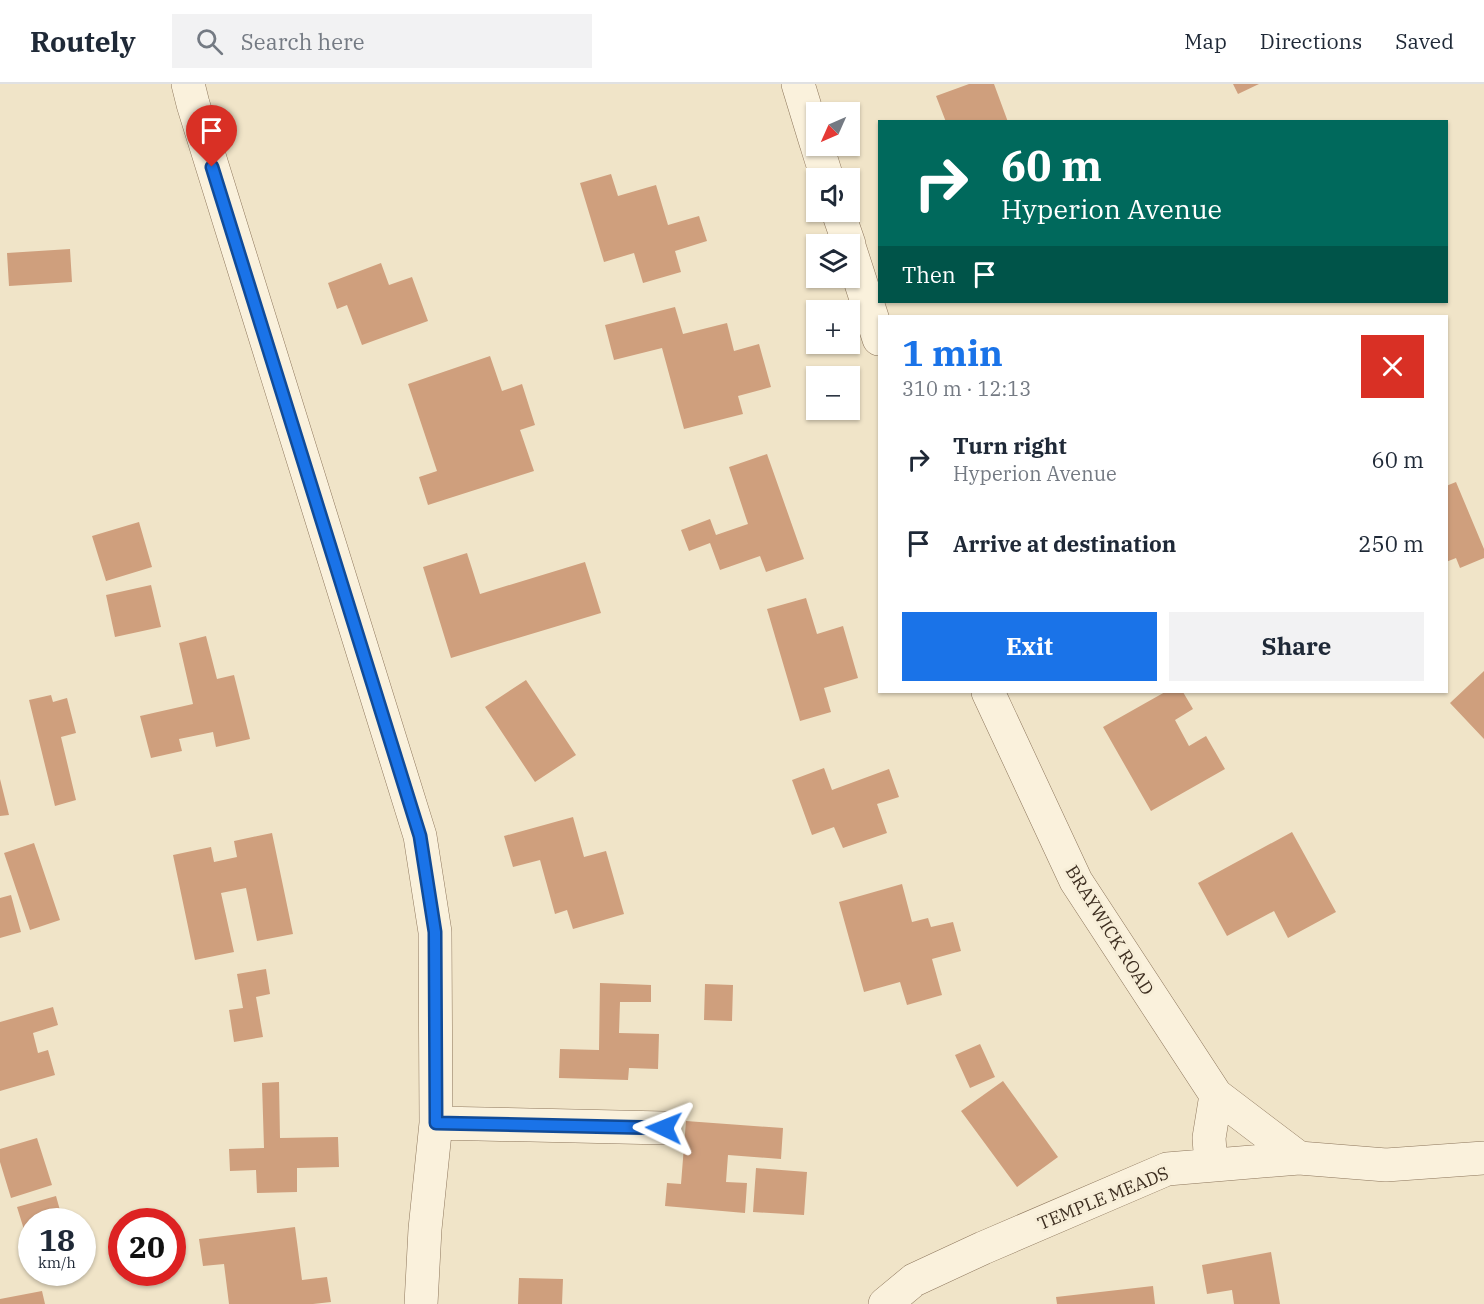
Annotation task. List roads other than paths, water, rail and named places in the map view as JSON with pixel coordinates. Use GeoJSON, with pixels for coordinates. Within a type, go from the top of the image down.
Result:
{"type":"FeatureCollection","features":[{"type":"Feature","properties":{"kind":"street"},"geometry":{"type":"LineString","coordinates":[[188,84],[420,836],[435,932],[436,1123],[425,1229],[421,1304]]}},
{"type":"Feature","properties":{"kind":"street"},"geometry":{"type":"LineString","coordinates":[[798,84],[806,111]]}},
{"type":"Feature","properties":{"kind":"street"},"geometry":{"type":"LineString","coordinates":[[860,279],[878,336]]}},
{"type":"Feature","properties":{"kind":"street","name":"BRAYWICK ROAD"},"geometry":{"type":"LineString","coordinates":[[988,693],[1076,881],[1216,1095],[1299,1158]]}},
{"type":"Feature","properties":{"kind":"street"},"geometry":{"type":"LineString","coordinates":[[1211,1165],[1209,1138],[1216,1095]]}},
{"type":"Feature","properties":{"kind":"street"},"geometry":{"type":"LineString","coordinates":[[436,1123],[664,1128]]}},
{"type":"Feature","properties":{"kind":"street","name":"TEMPLE MEADS"},"geometry":{"type":"LineString","coordinates":[[885,1304],[914,1280],[1005,1238],[1167,1170],[1299,1158],[1386,1165],[1484,1158]]}}]}
